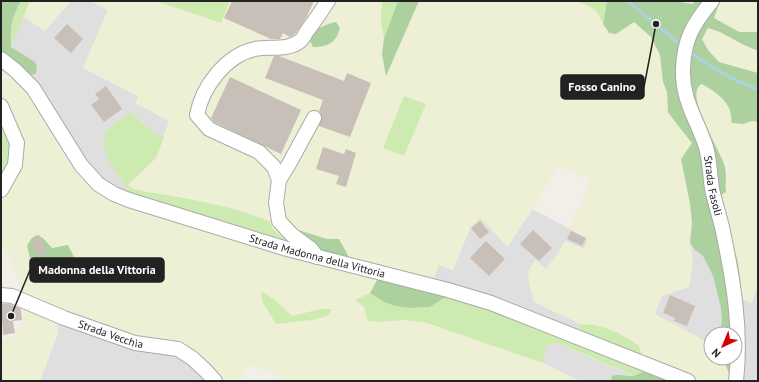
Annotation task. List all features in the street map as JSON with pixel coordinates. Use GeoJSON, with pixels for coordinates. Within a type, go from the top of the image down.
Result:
{"type":"FeatureCollection","features":[{"type":"Feature","properties":{"kind":"street"},"geometry":{"type":"LineString","coordinates":[[317,258],[311,249],[292,235],[279,221],[276,203],[278,180],[274,167],[259,152],[209,129],[198,115],[199,105],[213,78],[235,57],[254,49],[290,46],[300,41],[328,1]]}},
{"type":"Feature","properties":{"kind":"street","name":"Strada Fasoli"},"geometry":{"type":"LineString","coordinates":[[712,1],[691,30],[684,58],[683,82],[687,103],[706,147],[712,190],[725,243],[737,311],[738,360],[736,381]]}},
{"type":"Feature","properties":{"kind":"street","name":"Strada Madonna della Vittoria"},"geometry":{"type":"LineString","coordinates":[[2,62],[20,74],[33,88],[81,165],[90,176],[105,189],[129,200],[248,238],[317,258],[448,290],[491,303],[688,381]]}},
{"type":"Feature","properties":{"kind":"street"},"geometry":{"type":"LineString","coordinates":[[1,106],[17,143],[15,165],[1,190]]}},
{"type":"Feature","properties":{"kind":"street"},"geometry":{"type":"LineString","coordinates":[[278,180],[289,164],[314,118]]}},
{"type":"Feature","properties":{"kind":"street","name":"Strada Vecchia"},"geometry":{"type":"LineString","coordinates":[[1,295],[12,296],[64,318],[135,343],[178,349],[192,358],[215,381]]}},
{"type":"Feature","properties":{"kind":"shaded area"},"geometry":{"type":"Polygon","coordinates":[[[92,1],[109,9],[83,68],[139,96],[136,103],[169,121],[164,137],[153,132],[130,112],[115,123],[105,133],[109,161],[136,199],[95,177],[28,74],[34,75],[36,73],[35,62],[11,47],[23,16],[45,31],[70,2],[92,1]]]}},
{"type":"Feature","properties":{"kind":"shaded area"},"geometry":{"type":"Polygon","coordinates":[[[532,209],[589,239],[584,249],[565,241],[558,254],[546,269],[573,320],[580,324],[580,328],[583,331],[472,291],[433,280],[439,265],[453,270],[470,228],[480,217],[507,246],[532,209]]]}},
{"type":"Feature","properties":{"kind":"shaded area"},"geometry":{"type":"Polygon","coordinates":[[[690,243],[706,261],[713,276],[719,298],[756,289],[758,290],[758,381],[738,381],[737,366],[743,366],[743,326],[703,326],[703,340],[654,315],[662,296],[693,263],[690,243]]]}},
{"type":"Feature","properties":{"kind":"shaded area"},"geometry":{"type":"Polygon","coordinates":[[[57,322],[182,357],[209,381],[40,381],[58,333],[57,322]]]}},
{"type":"Feature","properties":{"kind":"shaded area"},"geometry":{"type":"Polygon","coordinates":[[[557,343],[638,377],[631,378],[612,376],[611,381],[579,381],[543,363],[545,350],[549,344],[557,343]]]}},
{"type":"Feature","properties":{"kind":"green space"},"geometry":{"type":"Polygon","coordinates":[[[1,1],[21,1],[12,23],[11,47],[35,62],[37,66],[36,73],[34,75],[28,74],[1,51],[1,1]]]}},
{"type":"Feature","properties":{"kind":"green space"},"geometry":{"type":"Polygon","coordinates":[[[21,1],[30,1],[11,47],[12,23],[21,1]]]}},
{"type":"Feature","properties":{"kind":"green space"},"geometry":{"type":"Polygon","coordinates":[[[30,1],[74,1],[70,2],[45,31],[23,16],[30,1]]]}},
{"type":"Feature","properties":{"kind":"green space"},"geometry":{"type":"Polygon","coordinates":[[[90,1],[155,1],[220,23],[230,1],[383,1],[380,9],[381,26],[384,38],[382,54],[386,76],[419,1],[577,1],[594,9],[599,14],[603,24],[616,34],[634,22],[651,37],[660,55],[663,82],[667,92],[668,112],[693,143],[681,159],[690,204],[692,223],[690,243],[693,263],[689,287],[662,296],[655,314],[703,340],[703,366],[726,366],[732,379],[731,381],[705,381],[642,355],[639,346],[622,335],[587,324],[580,324],[534,302],[529,284],[528,272],[535,260],[546,269],[558,254],[565,241],[584,249],[588,239],[568,227],[581,206],[589,179],[558,166],[538,201],[508,246],[480,218],[470,228],[453,270],[439,265],[433,280],[359,264],[349,257],[339,239],[327,239],[270,222],[254,215],[215,205],[133,189],[128,185],[156,158],[169,121],[136,103],[138,96],[83,68],[108,10],[90,1]]]}},
{"type":"Feature","properties":{"kind":"green space"},"geometry":{"type":"Polygon","coordinates":[[[155,1],[230,1],[221,23],[155,1]]]}},
{"type":"Feature","properties":{"kind":"green space"},"geometry":{"type":"Polygon","coordinates":[[[383,1],[398,1],[384,38],[381,19],[383,1]]]}},
{"type":"Feature","properties":{"kind":"green space"},"geometry":{"type":"Polygon","coordinates":[[[398,1],[419,1],[386,76],[382,54],[384,38],[398,1]]]}},
{"type":"Feature","properties":{"kind":"green space"},"geometry":{"type":"Polygon","coordinates":[[[577,1],[607,1],[603,24],[596,11],[577,1]]]}},
{"type":"Feature","properties":{"kind":"green space"},"geometry":{"type":"Polygon","coordinates":[[[607,1],[674,1],[693,4],[694,1],[720,1],[714,18],[739,32],[758,32],[758,51],[720,32],[708,28],[702,39],[708,50],[719,62],[758,73],[758,122],[752,121],[743,124],[731,122],[730,110],[723,99],[702,84],[697,90],[697,99],[700,110],[726,170],[726,192],[721,195],[725,216],[737,258],[740,286],[739,307],[735,326],[721,326],[721,308],[713,276],[703,256],[695,250],[690,243],[692,223],[690,204],[681,159],[692,143],[668,112],[667,92],[663,82],[660,55],[651,37],[634,22],[616,34],[609,33],[603,24],[607,1]]]}},
{"type":"Feature","properties":{"kind":"green space"},"geometry":{"type":"Polygon","coordinates":[[[720,1],[758,1],[758,32],[739,32],[714,18],[720,1]]]}},
{"type":"Feature","properties":{"kind":"green space"},"geometry":{"type":"Polygon","coordinates":[[[336,22],[340,28],[334,41],[327,45],[313,47],[310,41],[310,36],[322,27],[336,22]]]}},
{"type":"Feature","properties":{"kind":"green space"},"geometry":{"type":"Polygon","coordinates":[[[707,28],[720,32],[758,51],[758,73],[719,62],[708,50],[702,39],[707,28]]]}},
{"type":"Feature","properties":{"kind":"green space"},"geometry":{"type":"Polygon","coordinates":[[[5,78],[16,80],[21,84],[80,178],[95,192],[113,203],[377,280],[370,293],[355,300],[381,322],[402,320],[424,322],[542,363],[579,381],[278,381],[278,375],[250,365],[239,381],[237,381],[228,377],[223,377],[219,373],[215,375],[193,354],[142,341],[21,297],[17,275],[8,254],[1,245],[1,197],[17,169],[1,102],[1,82],[5,78]],[[37,235],[30,240],[29,257],[33,273],[68,269],[126,274],[147,270],[118,257],[78,267],[74,257],[51,248],[43,238],[37,235]],[[261,292],[262,301],[277,324],[312,320],[332,309],[320,309],[292,316],[275,300],[261,292]]]}},
{"type":"Feature","properties":{"kind":"green space"},"geometry":{"type":"Polygon","coordinates":[[[702,84],[713,90],[731,110],[731,122],[743,124],[752,121],[758,122],[758,290],[756,289],[752,303],[741,299],[733,245],[723,210],[721,195],[726,192],[725,176],[728,175],[727,161],[723,162],[700,113],[696,91],[702,84]]]}},
{"type":"Feature","properties":{"kind":"green space"},"geometry":{"type":"Polygon","coordinates":[[[404,96],[426,104],[404,156],[383,148],[404,96]]]}},
{"type":"Feature","properties":{"kind":"green space"},"geometry":{"type":"Polygon","coordinates":[[[130,112],[153,132],[164,137],[156,158],[128,185],[133,189],[203,202],[254,215],[270,222],[273,229],[292,246],[141,200],[130,193],[109,162],[104,146],[105,133],[115,123],[130,112]]]}},
{"type":"Feature","properties":{"kind":"green space"},"geometry":{"type":"Polygon","coordinates":[[[1,126],[10,146],[8,170],[1,180],[1,126]]]}},
{"type":"Feature","properties":{"kind":"green space"},"geometry":{"type":"Polygon","coordinates":[[[292,228],[327,239],[339,239],[349,257],[359,264],[303,249],[292,228]]]}},
{"type":"Feature","properties":{"kind":"green space"},"geometry":{"type":"Polygon","coordinates":[[[37,235],[43,238],[52,248],[68,245],[79,271],[68,269],[33,273],[27,245],[32,238],[37,235]]]}},
{"type":"Feature","properties":{"kind":"green space"},"geometry":{"type":"Polygon","coordinates":[[[118,257],[128,260],[148,270],[126,274],[79,271],[78,267],[118,257]]]}},
{"type":"Feature","properties":{"kind":"green space"},"geometry":{"type":"Polygon","coordinates":[[[377,280],[447,296],[430,307],[411,308],[395,306],[384,302],[370,293],[377,280]]]}},
{"type":"Feature","properties":{"kind":"green space"},"geometry":{"type":"Polygon","coordinates":[[[261,291],[275,300],[292,316],[320,309],[332,309],[328,316],[312,320],[276,324],[262,301],[261,291]]]}},
{"type":"Feature","properties":{"kind":"green space"},"geometry":{"type":"Polygon","coordinates":[[[370,293],[384,302],[395,306],[411,308],[430,307],[447,296],[531,325],[646,370],[638,377],[557,343],[549,344],[545,350],[543,363],[424,322],[402,320],[381,322],[368,321],[364,307],[355,300],[370,293]]]}},
{"type":"Feature","properties":{"kind":"green space"},"geometry":{"type":"Polygon","coordinates":[[[23,303],[56,318],[58,333],[40,381],[1,381],[1,339],[12,338],[23,323],[23,303]]]}},
{"type":"Feature","properties":{"kind":"green space"},"geometry":{"type":"Polygon","coordinates":[[[580,324],[588,324],[619,333],[639,346],[642,355],[583,331],[579,328],[580,324]]]}},
{"type":"Feature","properties":{"kind":"green space"},"geometry":{"type":"Polygon","coordinates":[[[726,366],[733,366],[732,379],[726,366]]]}},
{"type":"Feature","properties":{"kind":"green space"},"geometry":{"type":"Polygon","coordinates":[[[646,370],[675,381],[611,381],[612,376],[631,376],[640,374],[646,370]]]}},
{"type":"Feature","properties":{"kind":"building"},"geometry":{"type":"Polygon","coordinates":[[[232,1],[314,1],[306,18],[295,34],[290,37],[283,33],[280,39],[271,39],[224,18],[232,1]]]}},
{"type":"Feature","properties":{"kind":"building"},"geometry":{"type":"Polygon","coordinates":[[[67,24],[83,39],[71,53],[54,38],[67,24]]]}},
{"type":"Feature","properties":{"kind":"building"},"geometry":{"type":"Polygon","coordinates":[[[274,56],[279,56],[344,81],[347,73],[371,83],[350,137],[319,126],[322,117],[319,111],[323,100],[265,78],[274,56]]]}},
{"type":"Feature","properties":{"kind":"building"},"geometry":{"type":"Polygon","coordinates":[[[230,77],[301,110],[281,154],[214,122],[211,118],[230,77]]]}},
{"type":"Feature","properties":{"kind":"building"},"geometry":{"type":"Polygon","coordinates":[[[106,86],[122,109],[104,122],[91,105],[99,99],[95,94],[106,86]]]}},
{"type":"Feature","properties":{"kind":"building"},"geometry":{"type":"Polygon","coordinates":[[[323,147],[344,154],[346,149],[356,153],[346,187],[336,184],[339,176],[316,169],[323,147]]]}},
{"type":"Feature","properties":{"kind":"building"},"geometry":{"type":"Polygon","coordinates":[[[480,221],[489,232],[480,239],[471,228],[480,221]]]}},
{"type":"Feature","properties":{"kind":"building"},"geometry":{"type":"Polygon","coordinates":[[[533,230],[552,248],[539,261],[520,244],[533,230]]]}},
{"type":"Feature","properties":{"kind":"building"},"geometry":{"type":"Polygon","coordinates":[[[571,231],[586,238],[582,246],[567,239],[571,231]]]}},
{"type":"Feature","properties":{"kind":"building"},"geometry":{"type":"Polygon","coordinates":[[[39,235],[48,252],[38,257],[30,240],[39,235]]]}},
{"type":"Feature","properties":{"kind":"building"},"geometry":{"type":"Polygon","coordinates":[[[486,241],[505,259],[489,276],[470,258],[486,241]]]}},
{"type":"Feature","properties":{"kind":"building"},"geometry":{"type":"Polygon","coordinates":[[[670,295],[695,306],[687,326],[674,321],[675,318],[663,313],[670,295]]]}},
{"type":"Feature","properties":{"kind":"building"},"geometry":{"type":"Polygon","coordinates":[[[1,304],[10,304],[21,309],[22,320],[13,321],[15,333],[3,335],[1,304]]]}},
{"type":"Feature","properties":{"kind":"waterway"},"geometry":{"type":"LineString","coordinates":[[628,1],[682,46]]}},
{"type":"Feature","properties":{"kind":"waterway"},"geometry":{"type":"LineString","coordinates":[[690,52],[722,73],[758,90]]}},
{"type":"Feature","properties":{"kind":"place","name":"Fosso Canino"},"geometry":{"type":"Point","coordinates":[656,24]}},
{"type":"Feature","properties":{"kind":"place","name":"Madonna della Vittoria"},"geometry":{"type":"Point","coordinates":[11,316]}}]}
